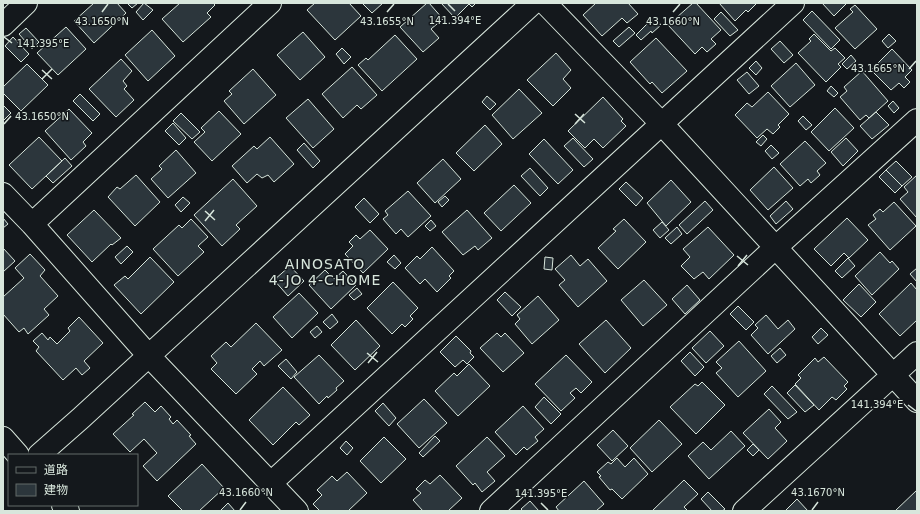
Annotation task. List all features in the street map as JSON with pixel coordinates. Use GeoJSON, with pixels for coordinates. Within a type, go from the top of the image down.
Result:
{"type":"FeatureCollection","features":[{"type":"Feature","properties":{"kind":"street"},"geometry":{"type":"LineString","coordinates":[[3,25],[26,3]]}},
{"type":"Feature","properties":{"kind":"street"},"geometry":{"type":"LineString","coordinates":[[32,224],[270,3]]}},
{"type":"Feature","properties":{"kind":"street"},"geometry":{"type":"LineString","coordinates":[[40,454],[149,356],[533,3]]}},
{"type":"Feature","properties":{"kind":"street"},"geometry":{"type":"LineString","coordinates":[[545,3],[661,123],[917,401]]}},
{"type":"Feature","properties":{"kind":"street"},"geometry":{"type":"LineString","coordinates":[[271,483],[793,3]]}},
{"type":"Feature","properties":{"kind":"street"},"geometry":{"type":"LineString","coordinates":[[491,511],[775,248],[917,120]]}},
{"type":"Feature","properties":{"kind":"street"},"geometry":{"type":"LineString","coordinates":[[3,194],[32,224],[149,356],[297,511]]}},
{"type":"Feature","properties":{"kind":"street"},"geometry":{"type":"LineString","coordinates":[[744,511],[917,353]]}},
{"type":"Feature","properties":{"kind":"street"},"geometry":{"type":"LineString","coordinates":[[3,438],[17,454]]}},
{"type":"Feature","properties":{"kind":"building"},"geometry":{"type":"Polygon","coordinates":[[[94,3],[117,3],[126,13],[94,43],[74,21],[94,3]]]}},
{"type":"Feature","properties":{"kind":"building"},"geometry":{"type":"Polygon","coordinates":[[[127,3],[138,3],[132,8],[127,3]]]}},
{"type":"Feature","properties":{"kind":"building"},"geometry":{"type":"Polygon","coordinates":[[[144,3],[153,10],[143,20],[136,12],[144,3]]]}},
{"type":"Feature","properties":{"kind":"building"},"geometry":{"type":"Polygon","coordinates":[[[180,3],[213,3],[215,5],[207,13],[211,17],[183,42],[162,19],[180,3]]]}},
{"type":"Feature","properties":{"kind":"building"},"geometry":{"type":"Polygon","coordinates":[[[315,3],[349,3],[361,16],[335,40],[307,10],[315,3]]]}},
{"type":"Feature","properties":{"kind":"building"},"geometry":{"type":"Polygon","coordinates":[[[362,3],[383,3],[372,13],[362,3]]]}},
{"type":"Feature","properties":{"kind":"building"},"geometry":{"type":"Polygon","coordinates":[[[427,3],[429,3],[443,19],[431,29],[439,38],[423,52],[400,27],[427,3]]]}},
{"type":"Feature","properties":{"kind":"building"},"geometry":{"type":"Polygon","coordinates":[[[441,3],[476,3],[472,7],[469,4],[455,18],[441,3]]]}},
{"type":"Feature","properties":{"kind":"building"},"geometry":{"type":"Polygon","coordinates":[[[596,3],[628,3],[638,14],[627,23],[622,18],[602,36],[583,15],[596,3]]]}},
{"type":"Feature","properties":{"kind":"building"},"geometry":{"type":"Polygon","coordinates":[[[693,3],[696,3],[721,30],[711,39],[716,44],[707,52],[702,47],[695,54],[668,25],[693,3]]]}},
{"type":"Feature","properties":{"kind":"building"},"geometry":{"type":"Polygon","coordinates":[[[719,3],[757,3],[748,12],[746,10],[735,21],[719,3]]]}},
{"type":"Feature","properties":{"kind":"building"},"geometry":{"type":"Polygon","coordinates":[[[822,3],[847,3],[834,16],[822,3]]]}},
{"type":"Feature","properties":{"kind":"building"},"geometry":{"type":"Polygon","coordinates":[[[855,5],[877,29],[855,49],[835,28],[853,12],[850,9],[855,5]]]}},
{"type":"Feature","properties":{"kind":"building"},"geometry":{"type":"Polygon","coordinates":[[[812,11],[840,40],[831,49],[803,20],[812,11]]]}},
{"type":"Feature","properties":{"kind":"building"},"geometry":{"type":"Polygon","coordinates":[[[721,12],[738,30],[730,36],[714,19],[721,12]]]}},
{"type":"Feature","properties":{"kind":"building"},"geometry":{"type":"Polygon","coordinates":[[[654,17],[661,25],[641,40],[636,35],[654,17]]]}},
{"type":"Feature","properties":{"kind":"building"},"geometry":{"type":"Polygon","coordinates":[[[66,27],[86,49],[58,75],[37,53],[66,27]]]}},
{"type":"Feature","properties":{"kind":"building"},"geometry":{"type":"Polygon","coordinates":[[[629,27],[635,33],[619,47],[613,41],[629,27]]]}},
{"type":"Feature","properties":{"kind":"building"},"geometry":{"type":"Polygon","coordinates":[[[26,28],[39,42],[32,49],[19,34],[26,28]]]}},
{"type":"Feature","properties":{"kind":"building"},"geometry":{"type":"Polygon","coordinates":[[[152,30],[175,56],[148,81],[125,55],[152,30]]]}},
{"type":"Feature","properties":{"kind":"building"},"geometry":{"type":"Polygon","coordinates":[[[303,32],[325,57],[300,80],[277,55],[303,32]]]}},
{"type":"Feature","properties":{"kind":"building"},"geometry":{"type":"Polygon","coordinates":[[[814,34],[831,51],[835,48],[845,58],[838,64],[841,67],[826,82],[798,53],[811,41],[809,39],[814,34]]]}},
{"type":"Feature","properties":{"kind":"building"},"geometry":{"type":"Polygon","coordinates":[[[889,34],[896,41],[888,48],[882,41],[889,34]]]}},
{"type":"Feature","properties":{"kind":"building"},"geometry":{"type":"Polygon","coordinates":[[[395,35],[417,59],[382,91],[358,65],[366,58],[368,60],[395,35]]]}},
{"type":"Feature","properties":{"kind":"building"},"geometry":{"type":"Polygon","coordinates":[[[13,37],[29,54],[21,62],[5,46],[13,37]]]}},
{"type":"Feature","properties":{"kind":"building"},"geometry":{"type":"Polygon","coordinates":[[[656,38],[687,71],[662,93],[652,82],[650,84],[630,62],[656,38]]]}},
{"type":"Feature","properties":{"kind":"building"},"geometry":{"type":"Polygon","coordinates":[[[780,41],[793,55],[784,63],[771,49],[780,41]]]}},
{"type":"Feature","properties":{"kind":"building"},"geometry":{"type":"Polygon","coordinates":[[[342,48],[351,57],[344,64],[336,54],[342,48]]]}},
{"type":"Feature","properties":{"kind":"building"},"geometry":{"type":"Polygon","coordinates":[[[892,49],[912,70],[905,77],[910,82],[904,88],[899,83],[891,90],[871,70],[892,49]]]}},
{"type":"Feature","properties":{"kind":"building"},"geometry":{"type":"Polygon","coordinates":[[[556,53],[571,70],[563,79],[571,88],[553,106],[527,80],[556,53]]]}},
{"type":"Feature","properties":{"kind":"building"},"geometry":{"type":"Polygon","coordinates":[[[851,55],[856,61],[847,69],[842,64],[851,55]]]}},
{"type":"Feature","properties":{"kind":"building"},"geometry":{"type":"Polygon","coordinates":[[[121,59],[132,71],[123,81],[127,86],[124,89],[134,100],[116,117],[89,89],[121,59]]]}},
{"type":"Feature","properties":{"kind":"building"},"geometry":{"type":"Polygon","coordinates":[[[756,61],[762,68],[756,75],[749,68],[756,61]]]}},
{"type":"Feature","properties":{"kind":"building"},"geometry":{"type":"Polygon","coordinates":[[[796,63],[815,85],[790,107],[771,86],[796,63]]]}},
{"type":"Feature","properties":{"kind":"building"},"geometry":{"type":"Polygon","coordinates":[[[27,64],[48,85],[21,111],[3,93],[3,87],[27,64]]]}},
{"type":"Feature","properties":{"kind":"building"},"geometry":{"type":"Polygon","coordinates":[[[352,67],[377,95],[361,109],[357,105],[343,118],[322,94],[352,67]]]}},
{"type":"Feature","properties":{"kind":"building"},"geometry":{"type":"Polygon","coordinates":[[[253,69],[276,95],[244,124],[224,101],[232,94],[229,91],[253,69]]]}},
{"type":"Feature","properties":{"kind":"building"},"geometry":{"type":"Polygon","coordinates":[[[862,71],[888,101],[869,118],[866,115],[860,120],[840,97],[847,91],[844,87],[862,71]]]}},
{"type":"Feature","properties":{"kind":"building"},"geometry":{"type":"Polygon","coordinates":[[[747,72],[759,86],[749,94],[737,80],[747,72]]]}},
{"type":"Feature","properties":{"kind":"building"},"geometry":{"type":"Polygon","coordinates":[[[831,86],[838,93],[834,97],[827,91],[831,86]]]}},
{"type":"Feature","properties":{"kind":"building"},"geometry":{"type":"Polygon","coordinates":[[[519,89],[542,113],[513,139],[492,115],[519,89]]]}},
{"type":"Feature","properties":{"kind":"building"},"geometry":{"type":"Polygon","coordinates":[[[768,92],[789,114],[778,125],[780,127],[773,134],[767,129],[757,138],[735,115],[747,103],[752,107],[768,92]]]}},
{"type":"Feature","properties":{"kind":"building"},"geometry":{"type":"Polygon","coordinates":[[[80,94],[100,114],[93,121],[73,101],[80,94]]]}},
{"type":"Feature","properties":{"kind":"building"},"geometry":{"type":"Polygon","coordinates":[[[487,96],[496,104],[490,110],[482,102],[487,96]]]}},
{"type":"Feature","properties":{"kind":"building"},"geometry":{"type":"Polygon","coordinates":[[[603,97],[623,119],[621,121],[626,126],[603,148],[594,139],[585,148],[568,131],[603,97]]]}},
{"type":"Feature","properties":{"kind":"building"},"geometry":{"type":"Polygon","coordinates":[[[308,99],[334,129],[313,148],[286,118],[308,99]]]}},
{"type":"Feature","properties":{"kind":"building"},"geometry":{"type":"Polygon","coordinates":[[[893,101],[899,108],[894,113],[888,106],[893,101]]]}},
{"type":"Feature","properties":{"kind":"building"},"geometry":{"type":"Polygon","coordinates":[[[3,105],[11,113],[3,121],[3,105]]]}},
{"type":"Feature","properties":{"kind":"building"},"geometry":{"type":"Polygon","coordinates":[[[835,108],[854,128],[829,151],[811,132],[835,108]]]}},
{"type":"Feature","properties":{"kind":"building"},"geometry":{"type":"Polygon","coordinates":[[[69,109],[92,133],[83,142],[86,146],[71,160],[45,131],[69,109]]]}},
{"type":"Feature","properties":{"kind":"building"},"geometry":{"type":"Polygon","coordinates":[[[219,111],[241,134],[212,161],[194,142],[205,132],[201,128],[219,111]]]}},
{"type":"Feature","properties":{"kind":"building"},"geometry":{"type":"Polygon","coordinates":[[[876,112],[889,125],[872,139],[860,126],[876,112]]]}},
{"type":"Feature","properties":{"kind":"building"},"geometry":{"type":"Polygon","coordinates":[[[181,113],[200,132],[192,139],[173,121],[181,113]]]}},
{"type":"Feature","properties":{"kind":"building"},"geometry":{"type":"Polygon","coordinates":[[[803,116],[812,125],[806,130],[798,121],[803,116]]]}},
{"type":"Feature","properties":{"kind":"building"},"geometry":{"type":"Polygon","coordinates":[[[173,123],[186,138],[179,145],[165,131],[173,123]]]}},
{"type":"Feature","properties":{"kind":"building"},"geometry":{"type":"Polygon","coordinates":[[[485,125],[502,144],[474,171],[456,153],[485,125]]]}},
{"type":"Feature","properties":{"kind":"building"},"geometry":{"type":"Polygon","coordinates":[[[763,135],[767,139],[761,146],[756,142],[763,135]]]}},
{"type":"Feature","properties":{"kind":"building"},"geometry":{"type":"Polygon","coordinates":[[[39,137],[62,161],[32,189],[9,165],[39,137]]]}},
{"type":"Feature","properties":{"kind":"building"},"geometry":{"type":"Polygon","coordinates":[[[270,137],[294,164],[274,182],[268,175],[262,178],[257,174],[247,183],[232,166],[254,146],[257,149],[270,137]]]}},
{"type":"Feature","properties":{"kind":"building"},"geometry":{"type":"Polygon","coordinates":[[[573,138],[593,159],[584,167],[564,146],[573,138]]]}},
{"type":"Feature","properties":{"kind":"building"},"geometry":{"type":"Polygon","coordinates":[[[846,138],[858,151],[843,166],[831,152],[846,138]]]}},
{"type":"Feature","properties":{"kind":"building"},"geometry":{"type":"Polygon","coordinates":[[[544,139],[573,170],[558,184],[529,154],[544,139]]]}},
{"type":"Feature","properties":{"kind":"building"},"geometry":{"type":"Polygon","coordinates":[[[805,141],[826,163],[817,171],[820,175],[811,183],[808,179],[800,186],[780,164],[805,141]]]}},
{"type":"Feature","properties":{"kind":"building"},"geometry":{"type":"Polygon","coordinates":[[[304,143],[320,161],[313,168],[297,150],[304,143]]]}},
{"type":"Feature","properties":{"kind":"building"},"geometry":{"type":"Polygon","coordinates":[[[771,145],[779,153],[772,159],[765,151],[771,145]]]}},
{"type":"Feature","properties":{"kind":"building"},"geometry":{"type":"Polygon","coordinates":[[[176,150],[196,173],[168,198],[151,179],[162,169],[159,166],[176,150]]]}},
{"type":"Feature","properties":{"kind":"building"},"geometry":{"type":"Polygon","coordinates":[[[65,158],[72,166],[53,183],[46,176],[65,158]]]}},
{"type":"Feature","properties":{"kind":"building"},"geometry":{"type":"Polygon","coordinates":[[[443,159],[461,179],[435,203],[417,183],[443,159]]]}},
{"type":"Feature","properties":{"kind":"building"},"geometry":{"type":"Polygon","coordinates":[[[896,161],[912,177],[902,186],[886,170],[896,161]]]}},
{"type":"Feature","properties":{"kind":"building"},"geometry":{"type":"Polygon","coordinates":[[[774,167],[793,188],[768,210],[750,190],[774,167]]]}},
{"type":"Feature","properties":{"kind":"building"},"geometry":{"type":"Polygon","coordinates":[[[530,168],[548,188],[540,196],[521,176],[530,168]]]}},
{"type":"Feature","properties":{"kind":"building"},"geometry":{"type":"Polygon","coordinates":[[[886,170],[902,186],[895,193],[879,177],[886,170]]]}},
{"type":"Feature","properties":{"kind":"building"},"geometry":{"type":"Polygon","coordinates":[[[136,175],[160,202],[135,226],[108,197],[117,187],[120,189],[136,175]]]}},
{"type":"Feature","properties":{"kind":"building"},"geometry":{"type":"Polygon","coordinates":[[[917,175],[917,218],[900,199],[908,192],[904,187],[917,175]]]}},
{"type":"Feature","properties":{"kind":"building"},"geometry":{"type":"Polygon","coordinates":[[[233,179],[257,206],[236,225],[240,229],[222,246],[194,215],[233,179]]]}},
{"type":"Feature","properties":{"kind":"building"},"geometry":{"type":"Polygon","coordinates":[[[671,180],[691,202],[666,226],[647,203],[671,180]]]}},
{"type":"Feature","properties":{"kind":"building"},"geometry":{"type":"Polygon","coordinates":[[[626,182],[643,198],[636,206],[619,189],[626,182]]]}},
{"type":"Feature","properties":{"kind":"building"},"geometry":{"type":"Polygon","coordinates":[[[514,185],[531,203],[501,231],[484,213],[514,185]]]}},
{"type":"Feature","properties":{"kind":"building"},"geometry":{"type":"Polygon","coordinates":[[[408,191],[431,216],[408,237],[401,229],[396,234],[383,219],[388,215],[385,211],[408,191]]]}},
{"type":"Feature","properties":{"kind":"building"},"geometry":{"type":"Polygon","coordinates":[[[445,196],[449,200],[442,207],[438,202],[445,196]]]}},
{"type":"Feature","properties":{"kind":"building"},"geometry":{"type":"Polygon","coordinates":[[[183,197],[190,203],[181,212],[175,205],[183,197]]]}},
{"type":"Feature","properties":{"kind":"building"},"geometry":{"type":"Polygon","coordinates":[[[364,198],[379,214],[370,223],[355,207],[364,198]]]}},
{"type":"Feature","properties":{"kind":"building"},"geometry":{"type":"Polygon","coordinates":[[[705,201],[713,210],[687,234],[679,225],[705,201]]]}},
{"type":"Feature","properties":{"kind":"building"},"geometry":{"type":"Polygon","coordinates":[[[786,201],[793,209],[776,224],[770,216],[786,201]]]}},
{"type":"Feature","properties":{"kind":"building"},"geometry":{"type":"Polygon","coordinates":[[[894,202],[916,226],[890,250],[868,225],[876,219],[873,215],[880,209],[883,212],[894,202]]]}},
{"type":"Feature","properties":{"kind":"building"},"geometry":{"type":"Polygon","coordinates":[[[94,210],[121,238],[112,245],[111,244],[92,262],[67,235],[94,210]]]}},
{"type":"Feature","properties":{"kind":"building"},"geometry":{"type":"Polygon","coordinates":[[[467,210],[492,238],[478,250],[475,246],[463,255],[442,232],[467,210]]]}},
{"type":"Feature","properties":{"kind":"building"},"geometry":{"type":"Polygon","coordinates":[[[3,218],[8,224],[3,228],[3,218]]]}},
{"type":"Feature","properties":{"kind":"building"},"geometry":{"type":"Polygon","coordinates":[[[847,218],[868,240],[849,258],[844,253],[831,266],[814,249],[847,218]]]}},
{"type":"Feature","properties":{"kind":"building"},"geometry":{"type":"Polygon","coordinates":[[[191,219],[208,237],[198,246],[204,252],[178,276],[153,249],[179,225],[182,228],[191,219]]]}},
{"type":"Feature","properties":{"kind":"building"},"geometry":{"type":"Polygon","coordinates":[[[624,219],[646,242],[618,269],[598,248],[616,231],[613,229],[624,219]]]}},
{"type":"Feature","properties":{"kind":"building"},"geometry":{"type":"Polygon","coordinates":[[[431,220],[436,226],[430,231],[425,226],[431,220]]]}},
{"type":"Feature","properties":{"kind":"building"},"geometry":{"type":"Polygon","coordinates":[[[662,222],[669,230],[660,238],[653,230],[662,222]]]}},
{"type":"Feature","properties":{"kind":"building"},"geometry":{"type":"Polygon","coordinates":[[[677,227],[682,234],[671,244],[665,238],[677,227]]]}},
{"type":"Feature","properties":{"kind":"building"},"geometry":{"type":"Polygon","coordinates":[[[708,227],[734,255],[709,279],[703,272],[694,279],[681,266],[690,257],[683,249],[708,227]]]}},
{"type":"Feature","properties":{"kind":"building"},"geometry":{"type":"Polygon","coordinates":[[[370,230],[388,249],[363,273],[345,254],[353,246],[349,242],[356,235],[360,239],[370,230]]]}},
{"type":"Feature","properties":{"kind":"building"},"geometry":{"type":"Polygon","coordinates":[[[127,246],[133,252],[121,264],[115,257],[127,246]]]}},
{"type":"Feature","properties":{"kind":"building"},"geometry":{"type":"Polygon","coordinates":[[[432,247],[454,271],[449,276],[451,278],[437,292],[425,279],[420,284],[405,268],[417,256],[420,259],[432,247]]]}},
{"type":"Feature","properties":{"kind":"building"},"geometry":{"type":"Polygon","coordinates":[[[3,248],[15,261],[3,272],[3,248]]]}},
{"type":"Feature","properties":{"kind":"building"},"geometry":{"type":"Polygon","coordinates":[[[880,252],[890,263],[892,261],[899,269],[872,295],[855,276],[880,252]]]}},
{"type":"Feature","properties":{"kind":"building"},"geometry":{"type":"Polygon","coordinates":[[[30,254],[45,270],[40,276],[58,296],[44,309],[49,315],[28,334],[24,328],[19,332],[3,314],[3,297],[24,278],[15,268],[30,254]]]}},
{"type":"Feature","properties":{"kind":"building"},"geometry":{"type":"Polygon","coordinates":[[[394,255],[401,263],[395,269],[387,262],[394,255]]]}},
{"type":"Feature","properties":{"kind":"building"},"geometry":{"type":"Polygon","coordinates":[[[571,255],[580,266],[588,259],[607,281],[578,307],[559,285],[565,280],[555,269],[571,255]]]}},
{"type":"Feature","properties":{"kind":"building"},"geometry":{"type":"Polygon","coordinates":[[[150,257],[174,282],[141,314],[114,285],[125,276],[128,279],[150,257]]]}},
{"type":"Feature","properties":{"kind":"building"},"geometry":{"type":"Polygon","coordinates":[[[545,257],[553,258],[552,270],[544,269],[545,257]]]}},
{"type":"Feature","properties":{"kind":"building"},"geometry":{"type":"Polygon","coordinates":[[[848,258],[855,266],[842,278],[835,271],[848,258]]]}},
{"type":"Feature","properties":{"kind":"building"},"geometry":{"type":"Polygon","coordinates":[[[290,266],[304,281],[288,296],[274,280],[290,266]]]}},
{"type":"Feature","properties":{"kind":"building"},"geometry":{"type":"Polygon","coordinates":[[[917,268],[917,282],[910,274],[917,268]]]}},
{"type":"Feature","properties":{"kind":"building"},"geometry":{"type":"Polygon","coordinates":[[[325,270],[334,279],[343,271],[356,285],[331,309],[309,285],[325,270]]]}},
{"type":"Feature","properties":{"kind":"building"},"geometry":{"type":"Polygon","coordinates":[[[644,280],[667,305],[643,326],[621,300],[644,280]]]}},
{"type":"Feature","properties":{"kind":"building"},"geometry":{"type":"Polygon","coordinates":[[[393,282],[418,308],[410,316],[413,319],[405,327],[402,324],[392,334],[367,308],[393,282]]]}},
{"type":"Feature","properties":{"kind":"building"},"geometry":{"type":"Polygon","coordinates":[[[911,283],[917,290],[917,320],[900,336],[879,314],[911,283]]]}},
{"type":"Feature","properties":{"kind":"building"},"geometry":{"type":"Polygon","coordinates":[[[859,284],[876,302],[861,317],[843,300],[859,284]]]}},
{"type":"Feature","properties":{"kind":"building"},"geometry":{"type":"Polygon","coordinates":[[[687,285],[700,300],[685,314],[672,299],[687,285]]]}},
{"type":"Feature","properties":{"kind":"building"},"geometry":{"type":"Polygon","coordinates":[[[357,288],[362,294],[354,300],[349,295],[357,288]]]}},
{"type":"Feature","properties":{"kind":"building"},"geometry":{"type":"Polygon","coordinates":[[[505,292],[521,307],[512,316],[497,300],[505,292]]]}},
{"type":"Feature","properties":{"kind":"building"},"geometry":{"type":"Polygon","coordinates":[[[299,293],[318,313],[292,338],[273,317],[299,293]]]}},
{"type":"Feature","properties":{"kind":"building"},"geometry":{"type":"Polygon","coordinates":[[[538,296],[559,320],[532,344],[515,324],[520,319],[517,315],[538,296]]]}},
{"type":"Feature","properties":{"kind":"building"},"geometry":{"type":"Polygon","coordinates":[[[738,306],[754,322],[746,330],[730,314],[738,306]]]}},
{"type":"Feature","properties":{"kind":"building"},"geometry":{"type":"Polygon","coordinates":[[[332,314],[338,322],[330,329],[323,322],[332,314]]]}},
{"type":"Feature","properties":{"kind":"building"},"geometry":{"type":"Polygon","coordinates":[[[766,315],[778,329],[788,320],[795,329],[768,354],[751,335],[758,328],[755,325],[766,315]]]}},
{"type":"Feature","properties":{"kind":"building"},"geometry":{"type":"Polygon","coordinates":[[[79,317],[103,343],[84,361],[90,368],[82,375],[76,368],[63,380],[36,351],[39,347],[33,341],[42,333],[48,340],[50,337],[57,344],[70,331],[68,328],[79,317]]]}},
{"type":"Feature","properties":{"kind":"building"},"geometry":{"type":"Polygon","coordinates":[[[356,320],[380,346],[355,370],[331,345],[356,320]]]}},
{"type":"Feature","properties":{"kind":"building"},"geometry":{"type":"Polygon","coordinates":[[[606,320],[631,348],[605,373],[579,344],[606,320]]]}},
{"type":"Feature","properties":{"kind":"building"},"geometry":{"type":"Polygon","coordinates":[[[256,323],[282,350],[264,366],[260,361],[252,369],[257,374],[236,394],[211,369],[217,363],[211,356],[226,342],[231,347],[256,323]]]}},
{"type":"Feature","properties":{"kind":"building"},"geometry":{"type":"Polygon","coordinates":[[[317,326],[322,332],[315,338],[310,332],[317,326]]]}},
{"type":"Feature","properties":{"kind":"building"},"geometry":{"type":"Polygon","coordinates":[[[821,328],[828,335],[818,344],[812,337],[821,328]]]}},
{"type":"Feature","properties":{"kind":"building"},"geometry":{"type":"Polygon","coordinates":[[[710,331],[724,346],[706,363],[692,348],[710,331]]]}},
{"type":"Feature","properties":{"kind":"building"},"geometry":{"type":"Polygon","coordinates":[[[497,333],[501,337],[505,333],[524,353],[503,372],[480,348],[497,333]]]}},
{"type":"Feature","properties":{"kind":"building"},"geometry":{"type":"Polygon","coordinates":[[[456,336],[471,351],[470,353],[474,357],[467,364],[463,360],[455,367],[440,352],[456,336]]]}},
{"type":"Feature","properties":{"kind":"building"},"geometry":{"type":"Polygon","coordinates":[[[739,341],[766,371],[738,397],[716,373],[722,368],[716,362],[739,341]]]}},
{"type":"Feature","properties":{"kind":"building"},"geometry":{"type":"Polygon","coordinates":[[[780,348],[786,355],[777,363],[771,356],[780,348]]]}},
{"type":"Feature","properties":{"kind":"building"},"geometry":{"type":"Polygon","coordinates":[[[690,352],[704,367],[695,376],[681,361],[690,352]]]}},
{"type":"Feature","properties":{"kind":"building"},"geometry":{"type":"Polygon","coordinates":[[[319,355],[344,381],[336,388],[337,390],[328,398],[327,396],[319,404],[294,377],[319,355]]]}},
{"type":"Feature","properties":{"kind":"building"},"geometry":{"type":"Polygon","coordinates":[[[566,355],[592,382],[581,393],[576,388],[570,393],[575,398],[561,411],[535,384],[566,355]]]}},
{"type":"Feature","properties":{"kind":"building"},"geometry":{"type":"Polygon","coordinates":[[[824,357],[848,382],[844,386],[847,389],[836,400],[832,397],[819,410],[795,384],[801,378],[798,375],[815,358],[818,362],[824,357]]]}},
{"type":"Feature","properties":{"kind":"building"},"geometry":{"type":"Polygon","coordinates":[[[286,359],[297,372],[291,379],[278,366],[286,359]]]}},
{"type":"Feature","properties":{"kind":"building"},"geometry":{"type":"Polygon","coordinates":[[[469,364],[490,386],[458,416],[435,391],[454,373],[457,376],[469,364]]]}},
{"type":"Feature","properties":{"kind":"building"},"geometry":{"type":"Polygon","coordinates":[[[702,382],[725,405],[696,434],[670,407],[695,384],[698,386],[702,382]]]}},
{"type":"Feature","properties":{"kind":"building"},"geometry":{"type":"Polygon","coordinates":[[[795,385],[814,405],[805,412],[787,393],[795,385]]]}},
{"type":"Feature","properties":{"kind":"building"},"geometry":{"type":"Polygon","coordinates":[[[772,386],[797,412],[788,419],[764,394],[772,386]]]}},
{"type":"Feature","properties":{"kind":"building"},"geometry":{"type":"Polygon","coordinates":[[[283,387],[310,415],[299,425],[296,422],[273,445],[249,420],[283,387]]]}},
{"type":"Feature","properties":{"kind":"building"},"geometry":{"type":"Polygon","coordinates":[[[544,397],[561,414],[551,424],[535,407],[544,397]]]}},
{"type":"Feature","properties":{"kind":"building"},"geometry":{"type":"Polygon","coordinates":[[[424,399],[447,423],[419,448],[397,424],[424,399]]]}},
{"type":"Feature","properties":{"kind":"building"},"geometry":{"type":"Polygon","coordinates":[[[145,402],[155,412],[161,406],[171,417],[169,419],[173,424],[177,420],[191,435],[189,436],[196,444],[157,481],[143,466],[157,453],[144,439],[130,452],[113,434],[134,415],[132,414],[145,402]]]}},
{"type":"Feature","properties":{"kind":"building"},"geometry":{"type":"Polygon","coordinates":[[[383,403],[396,418],[389,426],[375,411],[383,403]]]}},
{"type":"Feature","properties":{"kind":"building"},"geometry":{"type":"Polygon","coordinates":[[[523,406],[544,429],[535,437],[538,441],[527,450],[524,447],[516,455],[495,432],[523,406]]]}},
{"type":"Feature","properties":{"kind":"building"},"geometry":{"type":"Polygon","coordinates":[[[769,409],[781,422],[775,428],[787,441],[768,459],[743,433],[769,409]]]}},
{"type":"Feature","properties":{"kind":"building"},"geometry":{"type":"Polygon","coordinates":[[[659,420],[682,444],[652,472],[630,448],[659,420]]]}},
{"type":"Feature","properties":{"kind":"building"},"geometry":{"type":"Polygon","coordinates":[[[613,430],[628,446],[612,461],[597,445],[613,430]]]}},
{"type":"Feature","properties":{"kind":"building"},"geometry":{"type":"Polygon","coordinates":[[[731,431],[745,446],[709,479],[688,456],[703,442],[711,450],[731,431]]]}},
{"type":"Feature","properties":{"kind":"building"},"geometry":{"type":"Polygon","coordinates":[[[435,436],[440,441],[423,457],[419,453],[435,436]]]}},
{"type":"Feature","properties":{"kind":"building"},"geometry":{"type":"Polygon","coordinates":[[[384,437],[406,459],[381,483],[360,461],[384,437]]]}},
{"type":"Feature","properties":{"kind":"building"},"geometry":{"type":"Polygon","coordinates":[[[487,437],[505,456],[487,472],[495,481],[482,492],[475,483],[473,485],[456,466],[487,437]]]}},
{"type":"Feature","properties":{"kind":"building"},"geometry":{"type":"Polygon","coordinates":[[[346,441],[353,448],[347,455],[340,448],[346,441]]]}},
{"type":"Feature","properties":{"kind":"building"},"geometry":{"type":"Polygon","coordinates":[[[753,444],[759,450],[753,456],[747,450],[753,444]]]}},
{"type":"Feature","properties":{"kind":"building"},"geometry":{"type":"Polygon","coordinates":[[[617,458],[625,467],[634,458],[648,474],[622,499],[612,489],[610,490],[599,477],[601,476],[597,472],[608,462],[611,464],[617,458]]]}},
{"type":"Feature","properties":{"kind":"building"},"geometry":{"type":"Polygon","coordinates":[[[202,464],[224,488],[199,511],[183,511],[168,496],[202,464]]]}},
{"type":"Feature","properties":{"kind":"building"},"geometry":{"type":"Polygon","coordinates":[[[347,472],[367,493],[348,511],[320,511],[313,504],[322,495],[317,490],[332,476],[337,481],[347,472]]]}},
{"type":"Feature","properties":{"kind":"building"},"geometry":{"type":"Polygon","coordinates":[[[440,475],[462,498],[448,511],[423,511],[413,500],[421,493],[416,489],[425,480],[430,484],[440,475]]]}},
{"type":"Feature","properties":{"kind":"building"},"geometry":{"type":"Polygon","coordinates":[[[684,480],[698,494],[684,507],[688,511],[652,511],[684,480]]]}},
{"type":"Feature","properties":{"kind":"building"},"geometry":{"type":"Polygon","coordinates":[[[584,481],[604,504],[596,511],[559,511],[556,507],[584,481]]]}},
{"type":"Feature","properties":{"kind":"building"},"geometry":{"type":"Polygon","coordinates":[[[917,490],[917,511],[895,511],[917,490]]]}},
{"type":"Feature","properties":{"kind":"building"},"geometry":{"type":"Polygon","coordinates":[[[708,492],[725,509],[722,511],[712,511],[701,499],[708,492]]]}},
{"type":"Feature","properties":{"kind":"building"},"geometry":{"type":"Polygon","coordinates":[[[797,499],[808,511],[785,511],[797,499]]]}},
{"type":"Feature","properties":{"kind":"building"},"geometry":{"type":"Polygon","coordinates":[[[530,501],[539,511],[523,511],[521,509],[530,501]]]}},
{"type":"Feature","properties":{"kind":"building"},"geometry":{"type":"Polygon","coordinates":[[[228,503],[235,511],[220,511],[228,503]]]}},
{"type":"Feature","properties":{"kind":"district","name":"AINOSATO 4-JO 4-CHOME"},"geometry":{"type":"Point","coordinates":[325,272]}}]}
